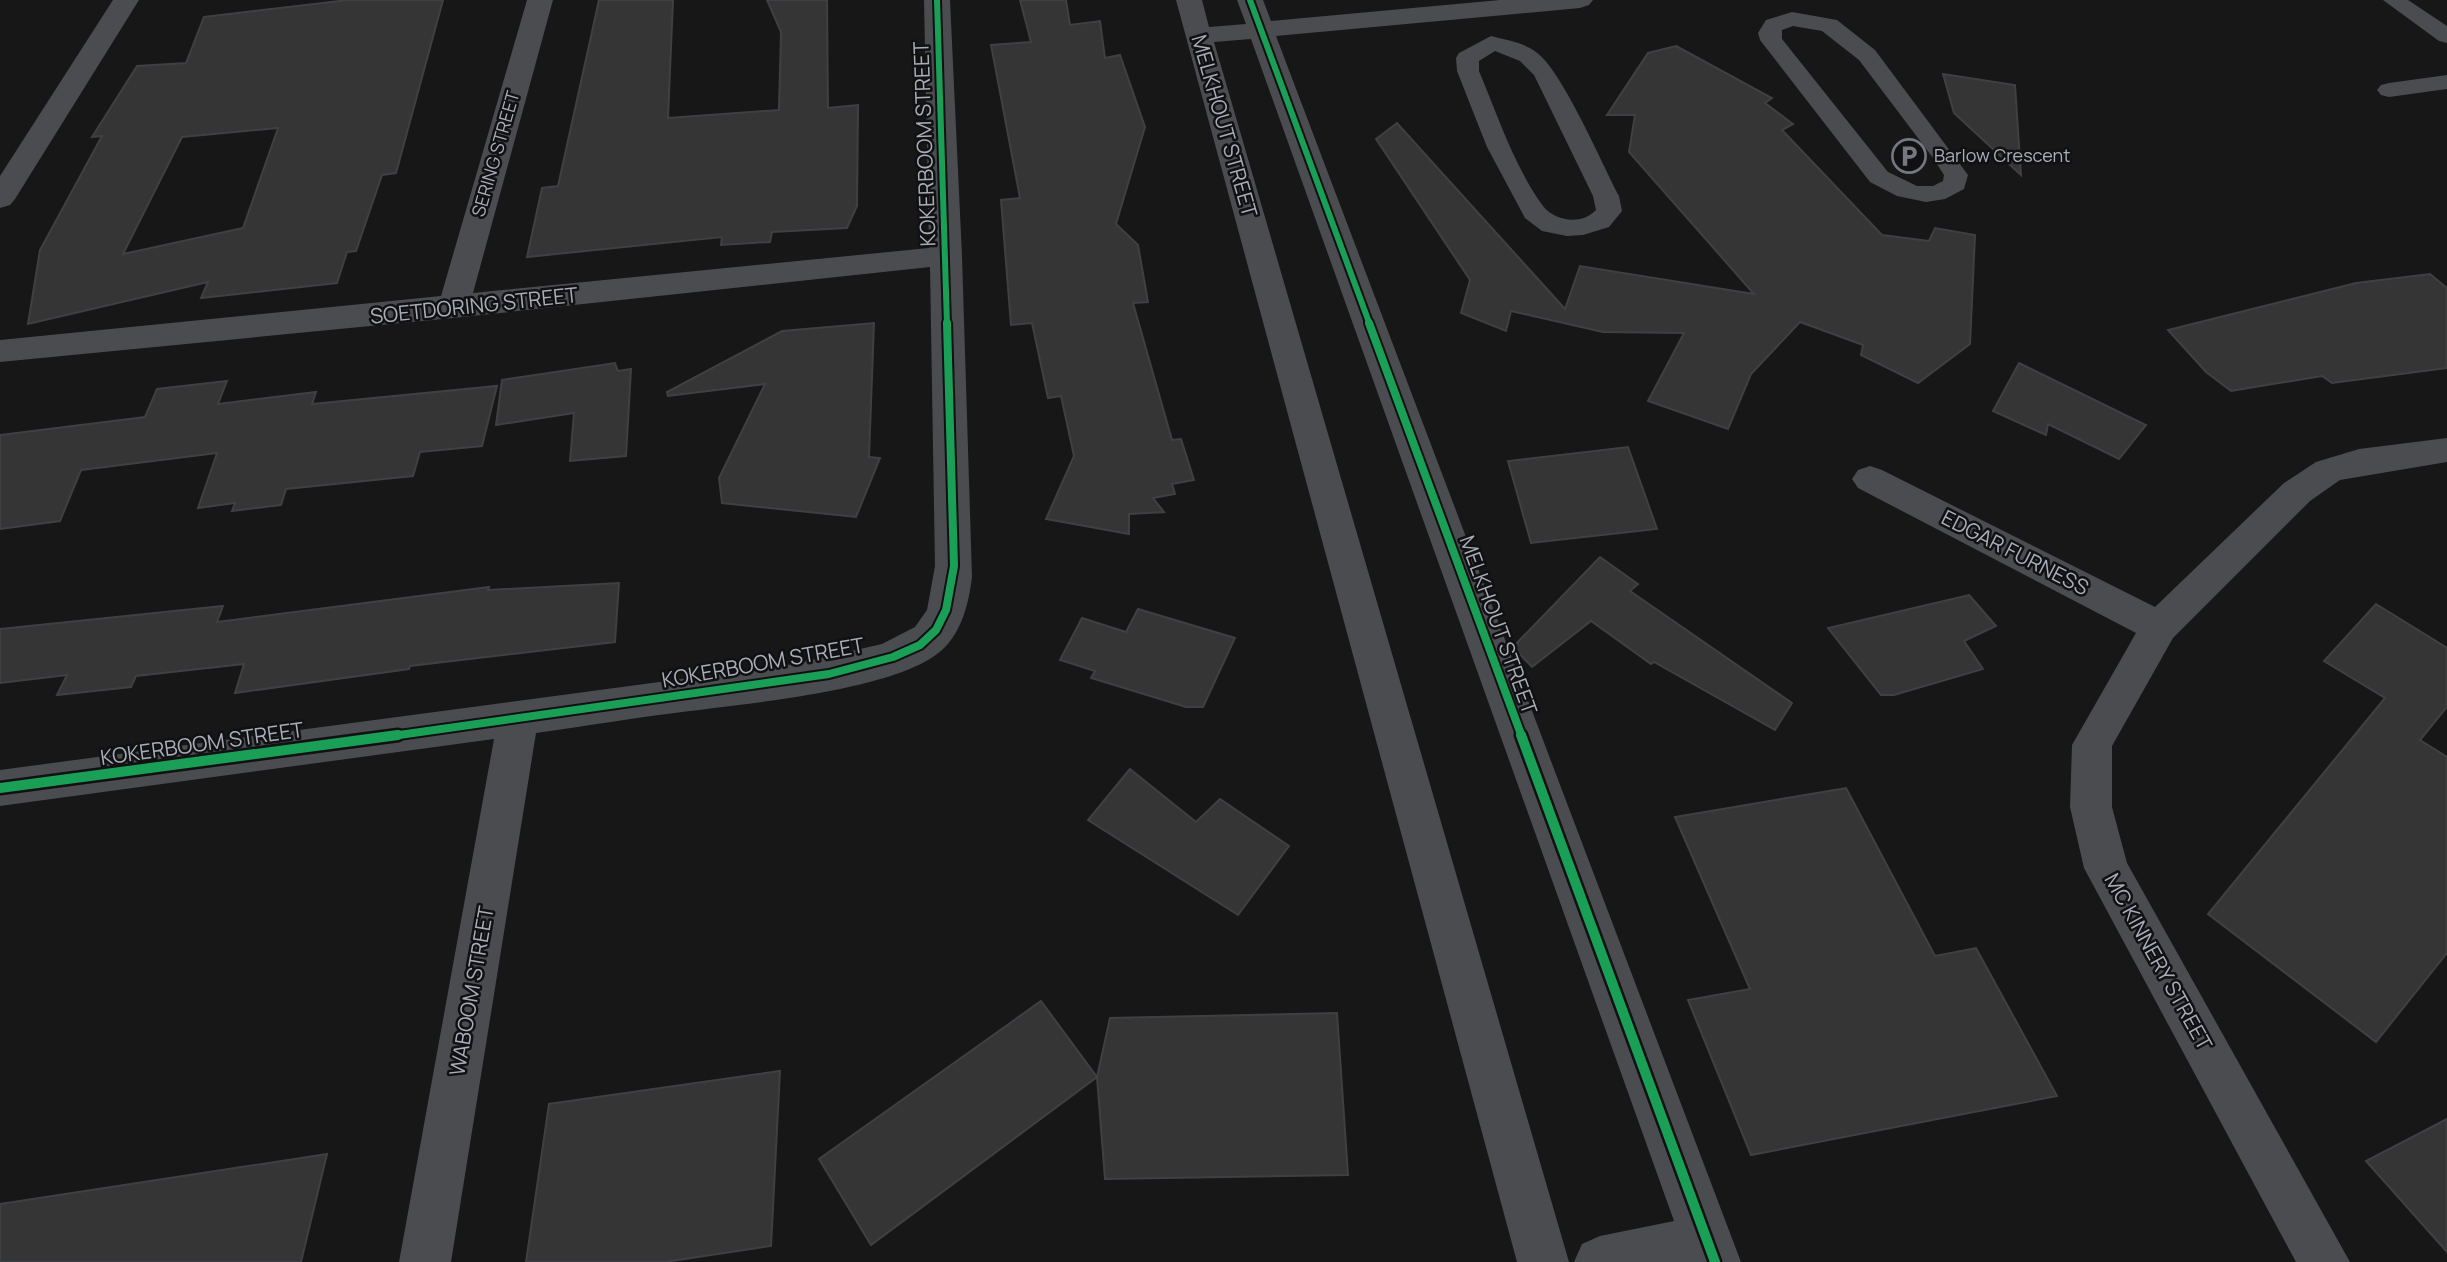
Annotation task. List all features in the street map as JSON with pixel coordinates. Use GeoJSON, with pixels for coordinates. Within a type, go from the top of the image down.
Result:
{"type":"FeatureCollection","features":[{"type":"Feature","properties":{"kind":"street"},"geometry":{"type":"LineString","coordinates":[[0,199],[126,0]]}},
{"type":"Feature","properties":{"kind":"street","name":"SERING STREET"},"geometry":{"type":"LineString","coordinates":[[453,308],[540,0]]}},
{"type":"Feature","properties":{"kind":"street","name":"KOKERBOOM STREET"},"geometry":{"type":"LineString","coordinates":[[0,788],[518,720],[869,665],[922,644],[943,621],[952,596],[954,566],[947,256],[937,0]]}},
{"type":"Feature","properties":{"kind":"street"},"geometry":{"type":"LineString","coordinates":[[1194,18],[1478,9],[1580,0]]}},
{"type":"Feature","properties":{"kind":"street","name":"MELKHOUT STREET"},"geometry":{"type":"LineString","coordinates":[[1255,14],[1711,1251]]}},
{"type":"Feature","properties":{"kind":"street","name":"MELKHOUT STREET"},"geometry":{"type":"LineString","coordinates":[[1194,18],[1542,1262]]}},
{"type":"Feature","properties":{"kind":"street","name":"SOETDORING STREET"},"geometry":{"type":"LineString","coordinates":[[0,352],[947,256]]}},
{"type":"Feature","properties":{"kind":"street","name":"MC KINNERY STREET"},"geometry":{"type":"LineString","coordinates":[[2324,1262],[2106,868],[2091,807],[2091,745],[2159,627],[2297,492],[2328,471],[2359,461],[2447,450]]}},
{"type":"Feature","properties":{"kind":"street","name":"EDGAR FURNESS"},"geometry":{"type":"LineString","coordinates":[[1870,479],[2159,627]]}},
{"type":"Feature","properties":{"kind":"street","name":"WABOOM STREET"},"geometry":{"type":"LineString","coordinates":[[425,1262],[518,720]]}},
{"type":"Feature","properties":{"kind":"street"},"geometry":{"type":"LineString","coordinates":[[1600,1262],[1711,1251]]}},
{"type":"Feature","properties":{"kind":"lane"},"geometry":{"type":"LineString","coordinates":[[2395,0],[2447,36]]}},
{"type":"Feature","properties":{"kind":"lane"},"geometry":{"type":"LineString","coordinates":[[1478,9],[1491,43]]}},
{"type":"Feature","properties":{"kind":"lane"},"geometry":{"type":"LineString","coordinates":[[1785,9],[1829,25],[1867,55],[1944,156],[1956,175],[1955,184],[1947,191],[1913,194],[1897,189],[1879,177],[1771,40],[1769,33],[1785,9]]}},
{"type":"Feature","properties":{"kind":"lane"},"geometry":{"type":"LineString","coordinates":[[1491,43],[1515,48],[1534,58],[1545,75],[1606,196],[1608,211],[1600,221],[1583,228],[1551,225],[1526,201],[1468,71],[1467,58],[1491,43]]}},
{"type":"Feature","properties":{"kind":"lane"},"geometry":{"type":"LineString","coordinates":[[2389,90],[2447,82]]}},
{"type":"Feature","properties":{"kind":"building"},"geometry":{"type":"Polygon","coordinates":[[[348,0],[443,0],[396,173],[382,175],[356,251],[347,252],[337,283],[201,298],[208,282],[28,324],[40,250],[102,136],[92,137],[137,66],[186,63],[204,17],[348,0]],[[278,128],[182,137],[123,254],[243,228],[278,128]]]}},
{"type":"Feature","properties":{"kind":"building"},"geometry":{"type":"Polygon","coordinates":[[[599,0],[673,0],[668,118],[779,110],[781,32],[767,0],[827,0],[828,108],[858,105],[857,206],[847,228],[772,232],[770,242],[721,245],[722,237],[527,257],[542,188],[558,186],[599,0]]]}},
{"type":"Feature","properties":{"kind":"building"},"geometry":{"type":"Polygon","coordinates":[[[1020,0],[1066,0],[1070,25],[1100,21],[1105,58],[1120,55],[1145,127],[1116,224],[1138,245],[1148,302],[1133,303],[1172,440],[1181,439],[1194,480],[1172,484],[1175,494],[1153,498],[1164,512],[1129,514],[1129,534],[1046,519],[1074,456],[1061,396],[1048,398],[1032,323],[1011,325],[1001,200],[1020,198],[991,45],[1031,42],[1020,0]]]}},
{"type":"Feature","properties":{"kind":"building"},"geometry":{"type":"Polygon","coordinates":[[[1676,46],[1772,98],[1765,103],[1793,124],[1782,130],[1882,235],[1929,241],[1935,228],[1975,235],[1970,344],[1918,383],[1861,355],[1863,345],[1800,322],[1751,374],[1728,429],[1648,401],[1684,333],[1603,332],[1511,311],[1506,331],[1461,313],[1470,280],[1376,139],[1397,123],[1565,309],[1580,266],[1754,294],[1629,152],[1635,115],[1607,115],[1648,53],[1676,46]]]}},
{"type":"Feature","properties":{"kind":"building"},"geometry":{"type":"Polygon","coordinates":[[[1943,74],[2015,85],[2021,175],[1954,113],[1943,74]]]}},
{"type":"Feature","properties":{"kind":"building"},"geometry":{"type":"Polygon","coordinates":[[[2430,274],[2447,288],[2447,368],[2332,383],[2322,376],[2231,391],[2206,372],[2168,330],[2356,283],[2430,274]]]}},
{"type":"Feature","properties":{"kind":"building"},"geometry":{"type":"Polygon","coordinates":[[[874,323],[869,457],[880,458],[856,517],[722,503],[719,478],[765,384],[668,396],[667,392],[782,331],[874,323]]]}},
{"type":"Feature","properties":{"kind":"building"},"geometry":{"type":"Polygon","coordinates":[[[615,363],[618,371],[631,369],[626,456],[570,461],[574,413],[496,425],[502,380],[615,363]]]}},
{"type":"Feature","properties":{"kind":"building"},"geometry":{"type":"Polygon","coordinates":[[[2019,363],[2146,425],[2119,459],[2048,424],[2046,435],[1993,411],[2019,363]]]}},
{"type":"Feature","properties":{"kind":"building"},"geometry":{"type":"Polygon","coordinates":[[[227,381],[218,404],[316,392],[312,404],[497,386],[482,446],[420,452],[413,476],[286,489],[281,505],[232,511],[235,503],[198,508],[217,453],[81,470],[60,521],[0,529],[0,435],[145,417],[157,389],[227,381]]]}},
{"type":"Feature","properties":{"kind":"building"},"geometry":{"type":"Polygon","coordinates":[[[1628,447],[1657,529],[1531,543],[1508,461],[1628,447]]]}},
{"type":"Feature","properties":{"kind":"building"},"geometry":{"type":"Polygon","coordinates":[[[1600,557],[1638,584],[1630,591],[1792,703],[1775,730],[1654,662],[1651,664],[1591,621],[1532,667],[1513,647],[1600,557]]]}},
{"type":"Feature","properties":{"kind":"building"},"geometry":{"type":"Polygon","coordinates":[[[619,583],[615,642],[410,666],[409,669],[235,693],[244,664],[136,676],[131,687],[57,695],[67,675],[0,683],[0,629],[223,606],[217,622],[489,587],[488,590],[619,583]]]}},
{"type":"Feature","properties":{"kind":"building"},"geometry":{"type":"Polygon","coordinates":[[[1969,595],[1996,626],[1964,641],[1983,669],[1894,695],[1881,695],[1828,628],[1969,595]]]}},
{"type":"Feature","properties":{"kind":"building"},"geometry":{"type":"Polygon","coordinates":[[[2376,604],[2447,648],[2447,707],[2420,740],[2447,757],[2447,953],[2376,1042],[2208,914],[2385,698],[2324,661],[2376,604]]]}},
{"type":"Feature","properties":{"kind":"building"},"geometry":{"type":"Polygon","coordinates":[[[1138,609],[1235,638],[1203,707],[1186,707],[1091,678],[1095,671],[1060,660],[1082,618],[1126,632],[1138,609]]]}},
{"type":"Feature","properties":{"kind":"building"},"geometry":{"type":"Polygon","coordinates":[[[1130,769],[1196,822],[1220,799],[1289,846],[1238,915],[1088,820],[1130,769]]]}},
{"type":"Feature","properties":{"kind":"building"},"geometry":{"type":"Polygon","coordinates":[[[1846,788],[1935,956],[1976,948],[2057,1096],[1751,1155],[1688,1000],[1750,989],[1675,817],[1846,788]]]}},
{"type":"Feature","properties":{"kind":"building"},"geometry":{"type":"Polygon","coordinates":[[[1041,1001],[1097,1077],[871,1245],[819,1159],[1041,1001]]]}},
{"type":"Feature","properties":{"kind":"building"},"geometry":{"type":"Polygon","coordinates":[[[1337,1013],[1348,1175],[1105,1179],[1097,1077],[1110,1018],[1337,1013]]]}},
{"type":"Feature","properties":{"kind":"building"},"geometry":{"type":"Polygon","coordinates":[[[780,1071],[771,1246],[665,1262],[526,1262],[549,1104],[780,1071]]]}},
{"type":"Feature","properties":{"kind":"building"},"geometry":{"type":"Polygon","coordinates":[[[2447,1119],[2447,1252],[2366,1161],[2447,1119]]]}},
{"type":"Feature","properties":{"kind":"building"},"geometry":{"type":"Polygon","coordinates":[[[327,1154],[301,1262],[0,1262],[0,1204],[327,1154]]]}},
{"type":"Feature","properties":{"kind":"cycle path"},"geometry":{"type":"LineString","coordinates":[[0,788],[794,680],[893,657],[929,638],[942,621],[946,610],[954,566],[937,0]]}},
{"type":"Feature","properties":{"kind":"cycle path"},"geometry":{"type":"LineString","coordinates":[[1250,0],[1715,1262]]}},
{"type":"Feature","properties":{"kind":"place","name":"Barlow Crescent"},"geometry":{"type":"Point","coordinates":[1909,156]}}]}
